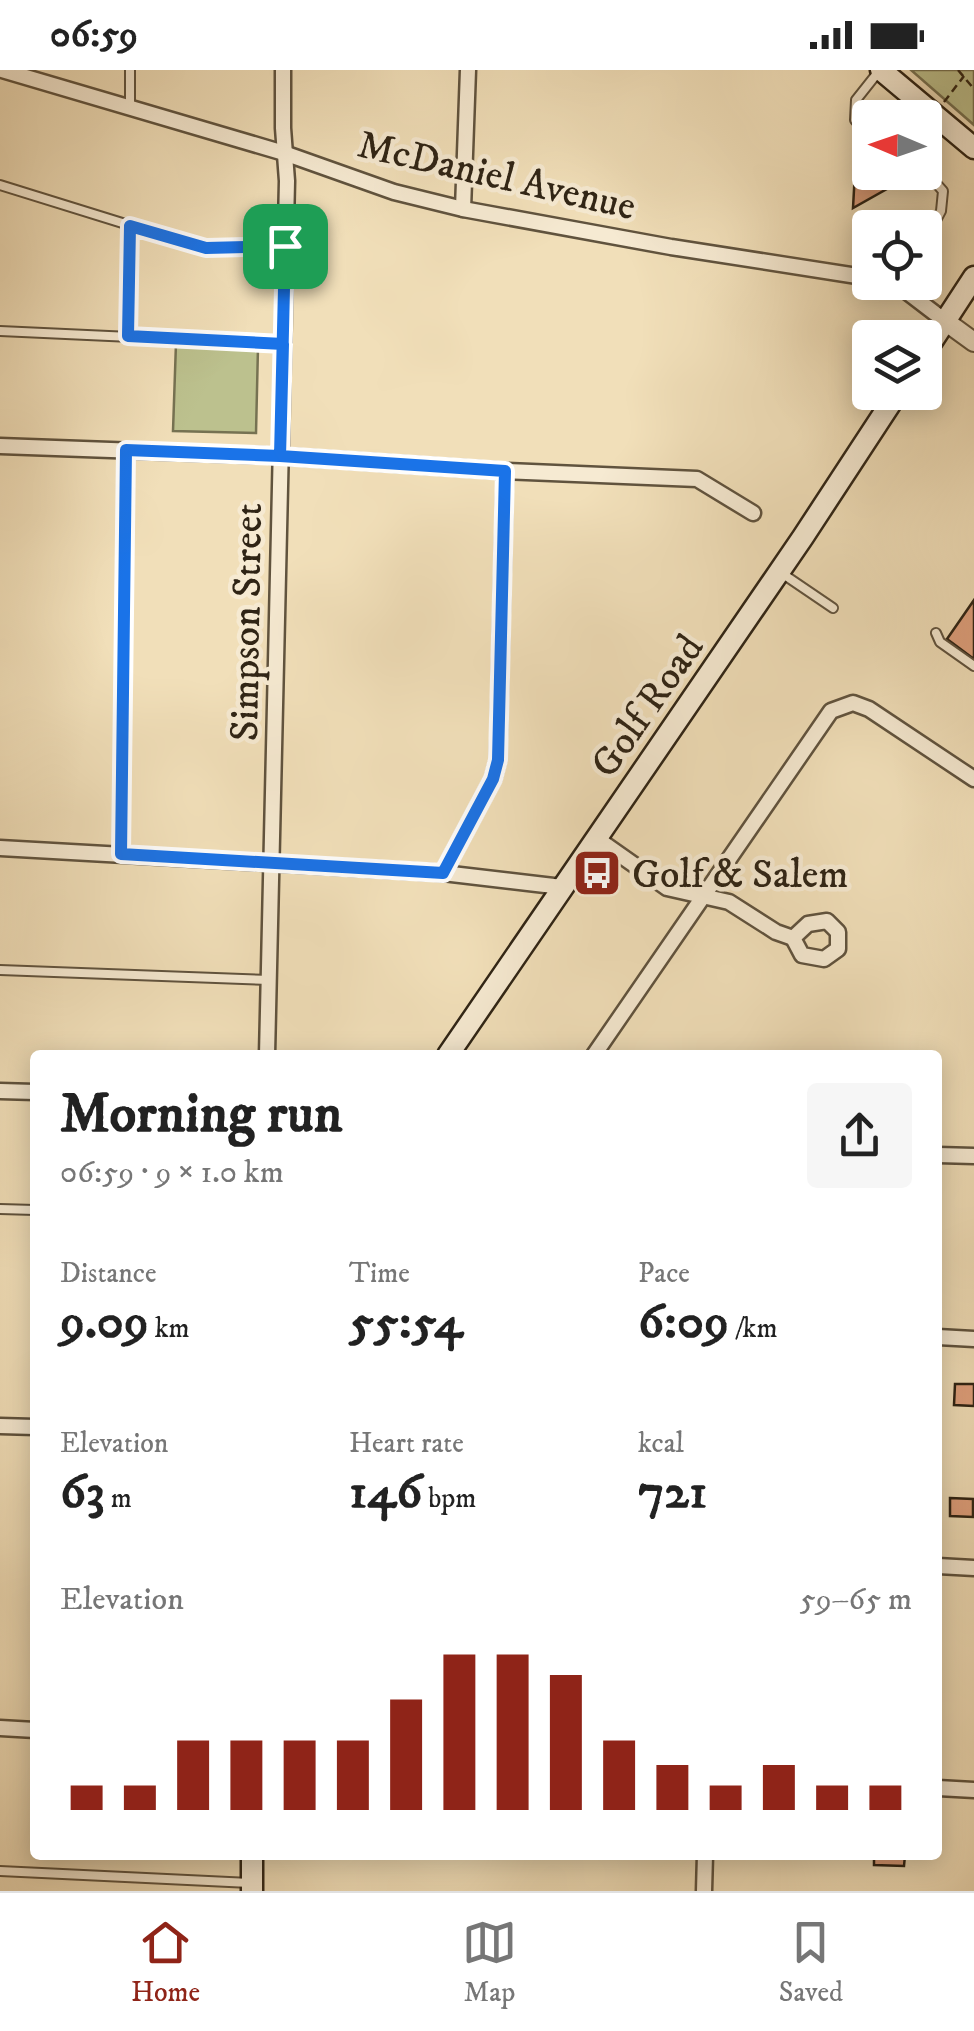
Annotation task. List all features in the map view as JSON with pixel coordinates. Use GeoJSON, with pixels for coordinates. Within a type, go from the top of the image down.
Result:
{"type":"FeatureCollection","features":[{"type":"Feature","properties":{"kind":"main road"},"geometry":{"type":"LineString","coordinates":[[880,70],[915,100]]}},
{"type":"Feature","properties":{"kind":"main road"},"geometry":{"type":"LineString","coordinates":[[942,122],[974,148]]}},
{"type":"Feature","properties":{"kind":"main road"},"geometry":{"type":"LineString","coordinates":[[942,326],[974,279]]}},
{"type":"Feature","properties":{"kind":"main road","name":"Golf Road"},"geometry":{"type":"LineString","coordinates":[[451,1050],[780,572],[886,410]]}},
{"type":"Feature","properties":{"kind":"main road"},"geometry":{"type":"LineString","coordinates":[[252,1860],[252,1887]]}},
{"type":"Feature","properties":{"kind":"street","name":"McDaniel Avenue"},"geometry":{"type":"LineString","coordinates":[[2,70],[284,153],[394,192],[464,209],[852,275]]}},
{"type":"Feature","properties":{"kind":"street","name":"Simpson Street"},"geometry":{"type":"LineString","coordinates":[[268,1050],[285,246],[284,70]]}},
{"type":"Feature","properties":{"kind":"street"},"geometry":{"type":"LineString","coordinates":[[464,209],[468,70]]}},
{"type":"Feature","properties":{"kind":"street"},"geometry":{"type":"LineString","coordinates":[[918,300],[974,342]]}},
{"type":"Feature","properties":{"kind":"street"},"geometry":{"type":"LineString","coordinates":[[0,446],[280,456],[698,479],[754,513]]}},
{"type":"Feature","properties":{"kind":"street"},"geometry":{"type":"LineString","coordinates":[[443,873],[493,779],[498,760],[505,471]]}},
{"type":"Feature","properties":{"kind":"street"},"geometry":{"type":"LineString","coordinates":[[597,1050],[824,720],[839,706],[853,703],[870,708],[974,779]]}},
{"type":"Feature","properties":{"kind":"street"},"geometry":{"type":"LineString","coordinates":[[596,838],[667,888],[729,902],[776,932],[793,938]]}},
{"type":"Feature","properties":{"kind":"street"},"geometry":{"type":"LineString","coordinates":[[0,848],[443,873],[562,888]]}},
{"type":"Feature","properties":{"kind":"street"},"geometry":{"type":"LineString","coordinates":[[0,1091],[30,1092]]}},
{"type":"Feature","properties":{"kind":"street"},"geometry":{"type":"LineString","coordinates":[[942,1155],[974,1156]]}},
{"type":"Feature","properties":{"kind":"street"},"geometry":{"type":"LineString","coordinates":[[942,1337],[974,1339]]}},
{"type":"Feature","properties":{"kind":"street"},"geometry":{"type":"LineString","coordinates":[[0,1426],[30,1427]]}},
{"type":"Feature","properties":{"kind":"street"},"geometry":{"type":"LineString","coordinates":[[942,1566],[974,1568]]}},
{"type":"Feature","properties":{"kind":"street"},"geometry":{"type":"LineString","coordinates":[[0,1728],[30,1730]]}},
{"type":"Feature","properties":{"kind":"street"},"geometry":{"type":"LineString","coordinates":[[942,1788],[974,1790]]}},
{"type":"Feature","properties":{"kind":"street"},"geometry":{"type":"LineString","coordinates":[[704,1891],[705,1860]]}},
{"type":"Feature","properties":{"kind":"lane"},"geometry":{"type":"LineString","coordinates":[[130,70],[130,108]]}},
{"type":"Feature","properties":{"kind":"lane"},"geometry":{"type":"LineString","coordinates":[[856,100],[880,70]]}},
{"type":"Feature","properties":{"kind":"lane"},"geometry":{"type":"LineString","coordinates":[[0,186],[206,248],[285,246]]}},
{"type":"Feature","properties":{"kind":"lane"},"geometry":{"type":"LineString","coordinates":[[128,336],[130,226]]}},
{"type":"Feature","properties":{"kind":"lane"},"geometry":{"type":"LineString","coordinates":[[0,331],[283,344]]}},
{"type":"Feature","properties":{"kind":"lane"},"geometry":{"type":"LineString","coordinates":[[121,854],[126,450]]}},
{"type":"Feature","properties":{"kind":"lane"},"geometry":{"type":"LineString","coordinates":[[780,572],[833,608]]}},
{"type":"Feature","properties":{"kind":"lane"},"geometry":{"type":"LineString","coordinates":[[936,633],[940,642],[974,666]]}},
{"type":"Feature","properties":{"kind":"lane"},"geometry":{"type":"LineString","coordinates":[[0,970],[270,980]]}},
{"type":"Feature","properties":{"kind":"lane"},"geometry":{"type":"LineString","coordinates":[[0,1209],[30,1210]]}},
{"type":"Feature","properties":{"kind":"lane"},"geometry":{"type":"LineString","coordinates":[[0,1871],[252,1887]]}},
{"type":"Feature","properties":{"kind":"path"},"geometry":{"type":"LineString","coordinates":[[958,70],[974,90]]}},
{"type":"Feature","properties":{"kind":"path"},"geometry":{"type":"LineString","coordinates":[[942,105],[964,76]]}},
{"type":"Feature","properties":{"kind":"green space"},"geometry":{"type":"Polygon","coordinates":[[[911,70],[974,70],[974,125],[911,70]]]}},
{"type":"Feature","properties":{"kind":"green space"},"geometry":{"type":"Polygon","coordinates":[[[176,343],[258,347],[256,433],[173,431],[176,343]]]}},
{"type":"Feature","properties":{"kind":"building"},"geometry":{"type":"Polygon","coordinates":[[[854,190],[885,190],[853,208],[854,190]]]}},
{"type":"Feature","properties":{"kind":"building"},"geometry":{"type":"Polygon","coordinates":[[[974,600],[974,659],[947,639],[974,600]]]}},
{"type":"Feature","properties":{"kind":"building"},"geometry":{"type":"Polygon","coordinates":[[[955,1384],[974,1384],[974,1406],[954,1405],[955,1384]]]}},
{"type":"Feature","properties":{"kind":"building"},"geometry":{"type":"Polygon","coordinates":[[[950,1498],[973,1499],[973,1517],[950,1516],[950,1498]]]}},
{"type":"Feature","properties":{"kind":"building"},"geometry":{"type":"Polygon","coordinates":[[[874,1860],[905,1860],[904,1866],[874,1865],[874,1860]]]}},
{"type":"Feature","properties":{"kind":"place","name":"Golf & Salem"},"geometry":{"type":"Point","coordinates":[597,873]}},
{"type":"Feature","properties":{"kind":"route"},"geometry":{"type":"LineString","coordinates":[[285,246],[206,248],[130,226],[128,336],[283,344],[280,456],[126,450],[121,854],[443,873],[493,779],[498,760],[505,471],[280,456],[283,344],[285,246]]}}]}
